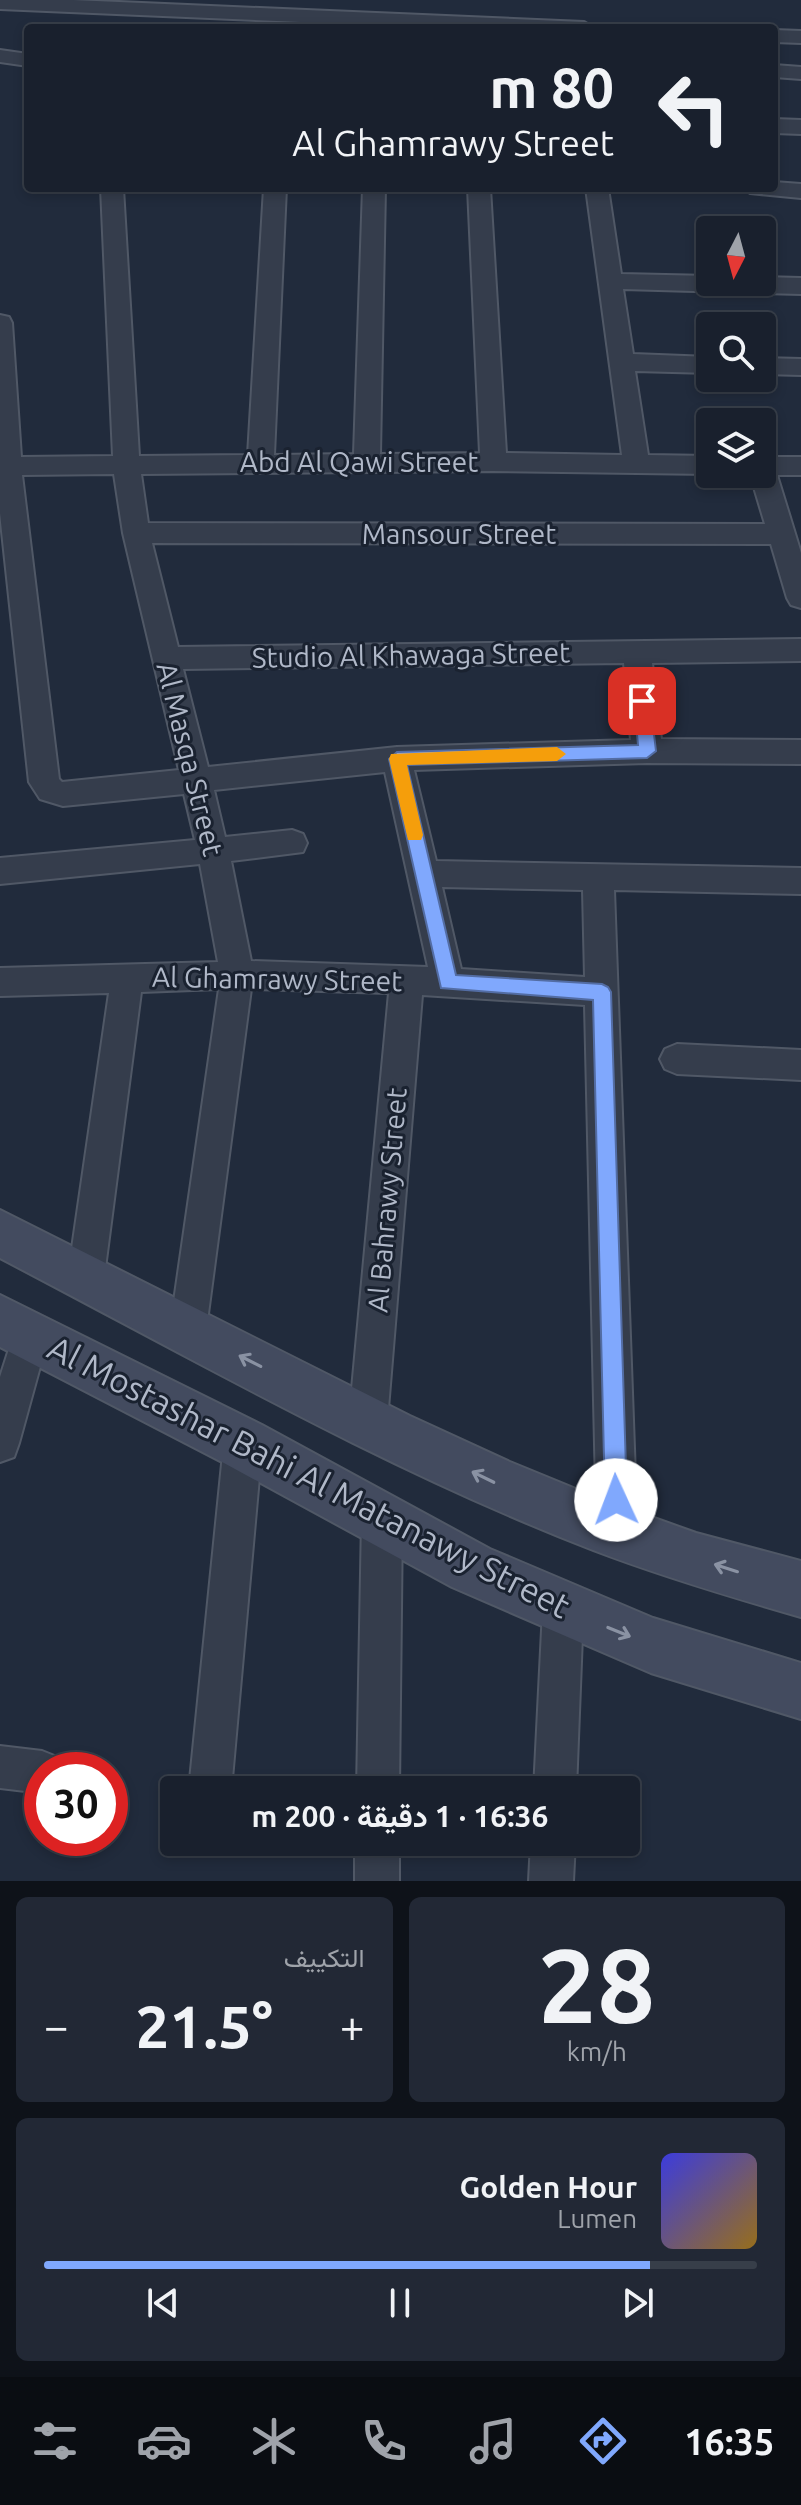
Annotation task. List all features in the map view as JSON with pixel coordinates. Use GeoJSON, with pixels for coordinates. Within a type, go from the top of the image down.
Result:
{"type":"FeatureCollection","features":[{"type":"Feature","properties":{"kind":"street"},"geometry":{"type":"LineString","coordinates":[[0,3],[491,24]]}},
{"type":"Feature","properties":{"kind":"street"},"geometry":{"type":"LineString","coordinates":[[68,24],[73,6]]}},
{"type":"Feature","properties":{"kind":"street"},"geometry":{"type":"LineString","coordinates":[[778,36],[801,37]]}},
{"type":"Feature","properties":{"kind":"street"},"geometry":{"type":"LineString","coordinates":[[1,46],[24,58]]}},
{"type":"Feature","properties":{"kind":"street"},"geometry":{"type":"LineString","coordinates":[[778,71],[801,73]]}},
{"type":"Feature","properties":{"kind":"street"},"geometry":{"type":"LineString","coordinates":[[778,126],[801,127]]}},
{"type":"Feature","properties":{"kind":"street"},"geometry":{"type":"LineString","coordinates":[[778,189],[801,191]]}},
{"type":"Feature","properties":{"kind":"street","name":"Al Masqa Street"},"geometry":{"type":"LineString","coordinates":[[112,192],[126,464],[136,533],[213,849],[237,975],[188,1329]]}},
{"type":"Feature","properties":{"kind":"street"},"geometry":{"type":"LineString","coordinates":[[261,463],[275,192]]}},
{"type":"Feature","properties":{"kind":"street"},"geometry":{"type":"LineString","coordinates":[[367,462],[374,192]]}},
{"type":"Feature","properties":{"kind":"street"},"geometry":{"type":"LineString","coordinates":[[479,192],[493,462]]}},
{"type":"Feature","properties":{"kind":"street"},"geometry":{"type":"LineString","coordinates":[[598,192],[636,464]]}},
{"type":"Feature","properties":{"kind":"street"},"geometry":{"type":"LineString","coordinates":[[612,281],[696,282]]}},
{"type":"Feature","properties":{"kind":"street"},"geometry":{"type":"LineString","coordinates":[[776,285],[801,286]]}},
{"type":"Feature","properties":{"kind":"street"},"geometry":{"type":"LineString","coordinates":[[0,323],[8,466],[44,782],[48,789],[57,794],[397,759],[647,751],[801,752]]}},
{"type":"Feature","properties":{"kind":"street"},"geometry":{"type":"LineString","coordinates":[[622,362],[696,365]]}},
{"type":"Feature","properties":{"kind":"street"},"geometry":{"type":"LineString","coordinates":[[776,366],[801,367]]}},
{"type":"Feature","properties":{"kind":"street","name":"Abd Al Qawi Street"},"geometry":{"type":"LineString","coordinates":[[8,466],[367,462],[696,465]]}},
{"type":"Feature","properties":{"kind":"street"},"geometry":{"type":"LineString","coordinates":[[776,467],[801,466]]}},
{"type":"Feature","properties":{"kind":"street"},"geometry":{"type":"LineString","coordinates":[[769,488],[791,551],[801,598]]}},
{"type":"Feature","properties":{"kind":"street","name":"Mansour Street"},"geometry":{"type":"LineString","coordinates":[[136,533],[791,551]]}},
{"type":"Feature","properties":{"kind":"street","name":"Studio Al Khawaga Street"},"geometry":{"type":"LineString","coordinates":[[166,658],[801,650]]}},
{"type":"Feature","properties":{"kind":"street"},"geometry":{"type":"LineString","coordinates":[[637,652],[647,751]]}},
{"type":"Feature","properties":{"kind":"street"},"geometry":{"type":"LineString","coordinates":[[397,759],[448,983]]}},
{"type":"Feature","properties":{"kind":"street"},"geometry":{"type":"LineString","coordinates":[[0,871],[292,843]]}},
{"type":"Feature","properties":{"kind":"street"},"geometry":{"type":"LineString","coordinates":[[423,874],[801,881]]}},
{"type":"Feature","properties":{"kind":"street"},"geometry":{"type":"LineString","coordinates":[[598,879],[617,1532]]}},
{"type":"Feature","properties":{"kind":"street","name":"Al Ghamrawy Street"},"geometry":{"type":"LineString","coordinates":[[0,982],[237,975],[407,980],[602,992]]}},
{"type":"Feature","properties":{"kind":"street"},"geometry":{"type":"LineString","coordinates":[[86,1276],[127,977]]}},
{"type":"Feature","properties":{"kind":"street","name":"Al Bahrawy Street"},"geometry":{"type":"LineString","coordinates":[[368,1421],[407,980]]}},
{"type":"Feature","properties":{"kind":"street"},"geometry":{"type":"LineString","coordinates":[[677,1059],[801,1065]]}},
{"type":"Feature","properties":{"kind":"street"},"geometry":{"type":"LineString","coordinates":[[0,1233],[518,1494],[617,1532],[801,1589]]}},
{"type":"Feature","properties":{"kind":"street"},"geometry":{"type":"LineString","coordinates":[[0,1443],[15,1327]]}},
{"type":"Feature","properties":{"kind":"street","name":"Al Mostashar Bahi Al Matanawy Street"},"geometry":{"type":"LineString","coordinates":[[15,1327],[243,1444],[471,1568],[563,1610],[651,1645],[801,1691]]}},
{"type":"Feature","properties":{"kind":"street"},"geometry":{"type":"LineString","coordinates":[[211,1776],[243,1444]]}},
{"type":"Feature","properties":{"kind":"street"},"geometry":{"type":"LineString","coordinates":[[378,1776],[382,1519]]}},
{"type":"Feature","properties":{"kind":"street"},"geometry":{"type":"LineString","coordinates":[[556,1776],[563,1610]]}},
{"type":"Feature","properties":{"kind":"street"},"geometry":{"type":"LineString","coordinates":[[0,1767],[24,1770]]}},
{"type":"Feature","properties":{"kind":"street"},"geometry":{"type":"LineString","coordinates":[[377,1856],[377,1881]]}},
{"type":"Feature","properties":{"kind":"street"},"geometry":{"type":"LineString","coordinates":[[551,1881],[552,1856]]}},
{"type":"Feature","properties":{"kind":"slow traffic"},"geometry":{"type":"LineString","coordinates":[[414,835],[397,759],[557,754]]}},
{"type":"Feature","properties":{"kind":"route"},"geometry":{"type":"LineString","coordinates":[[616,1500],[602,992],[448,983],[397,759],[647,751],[642,701]]}}]}
